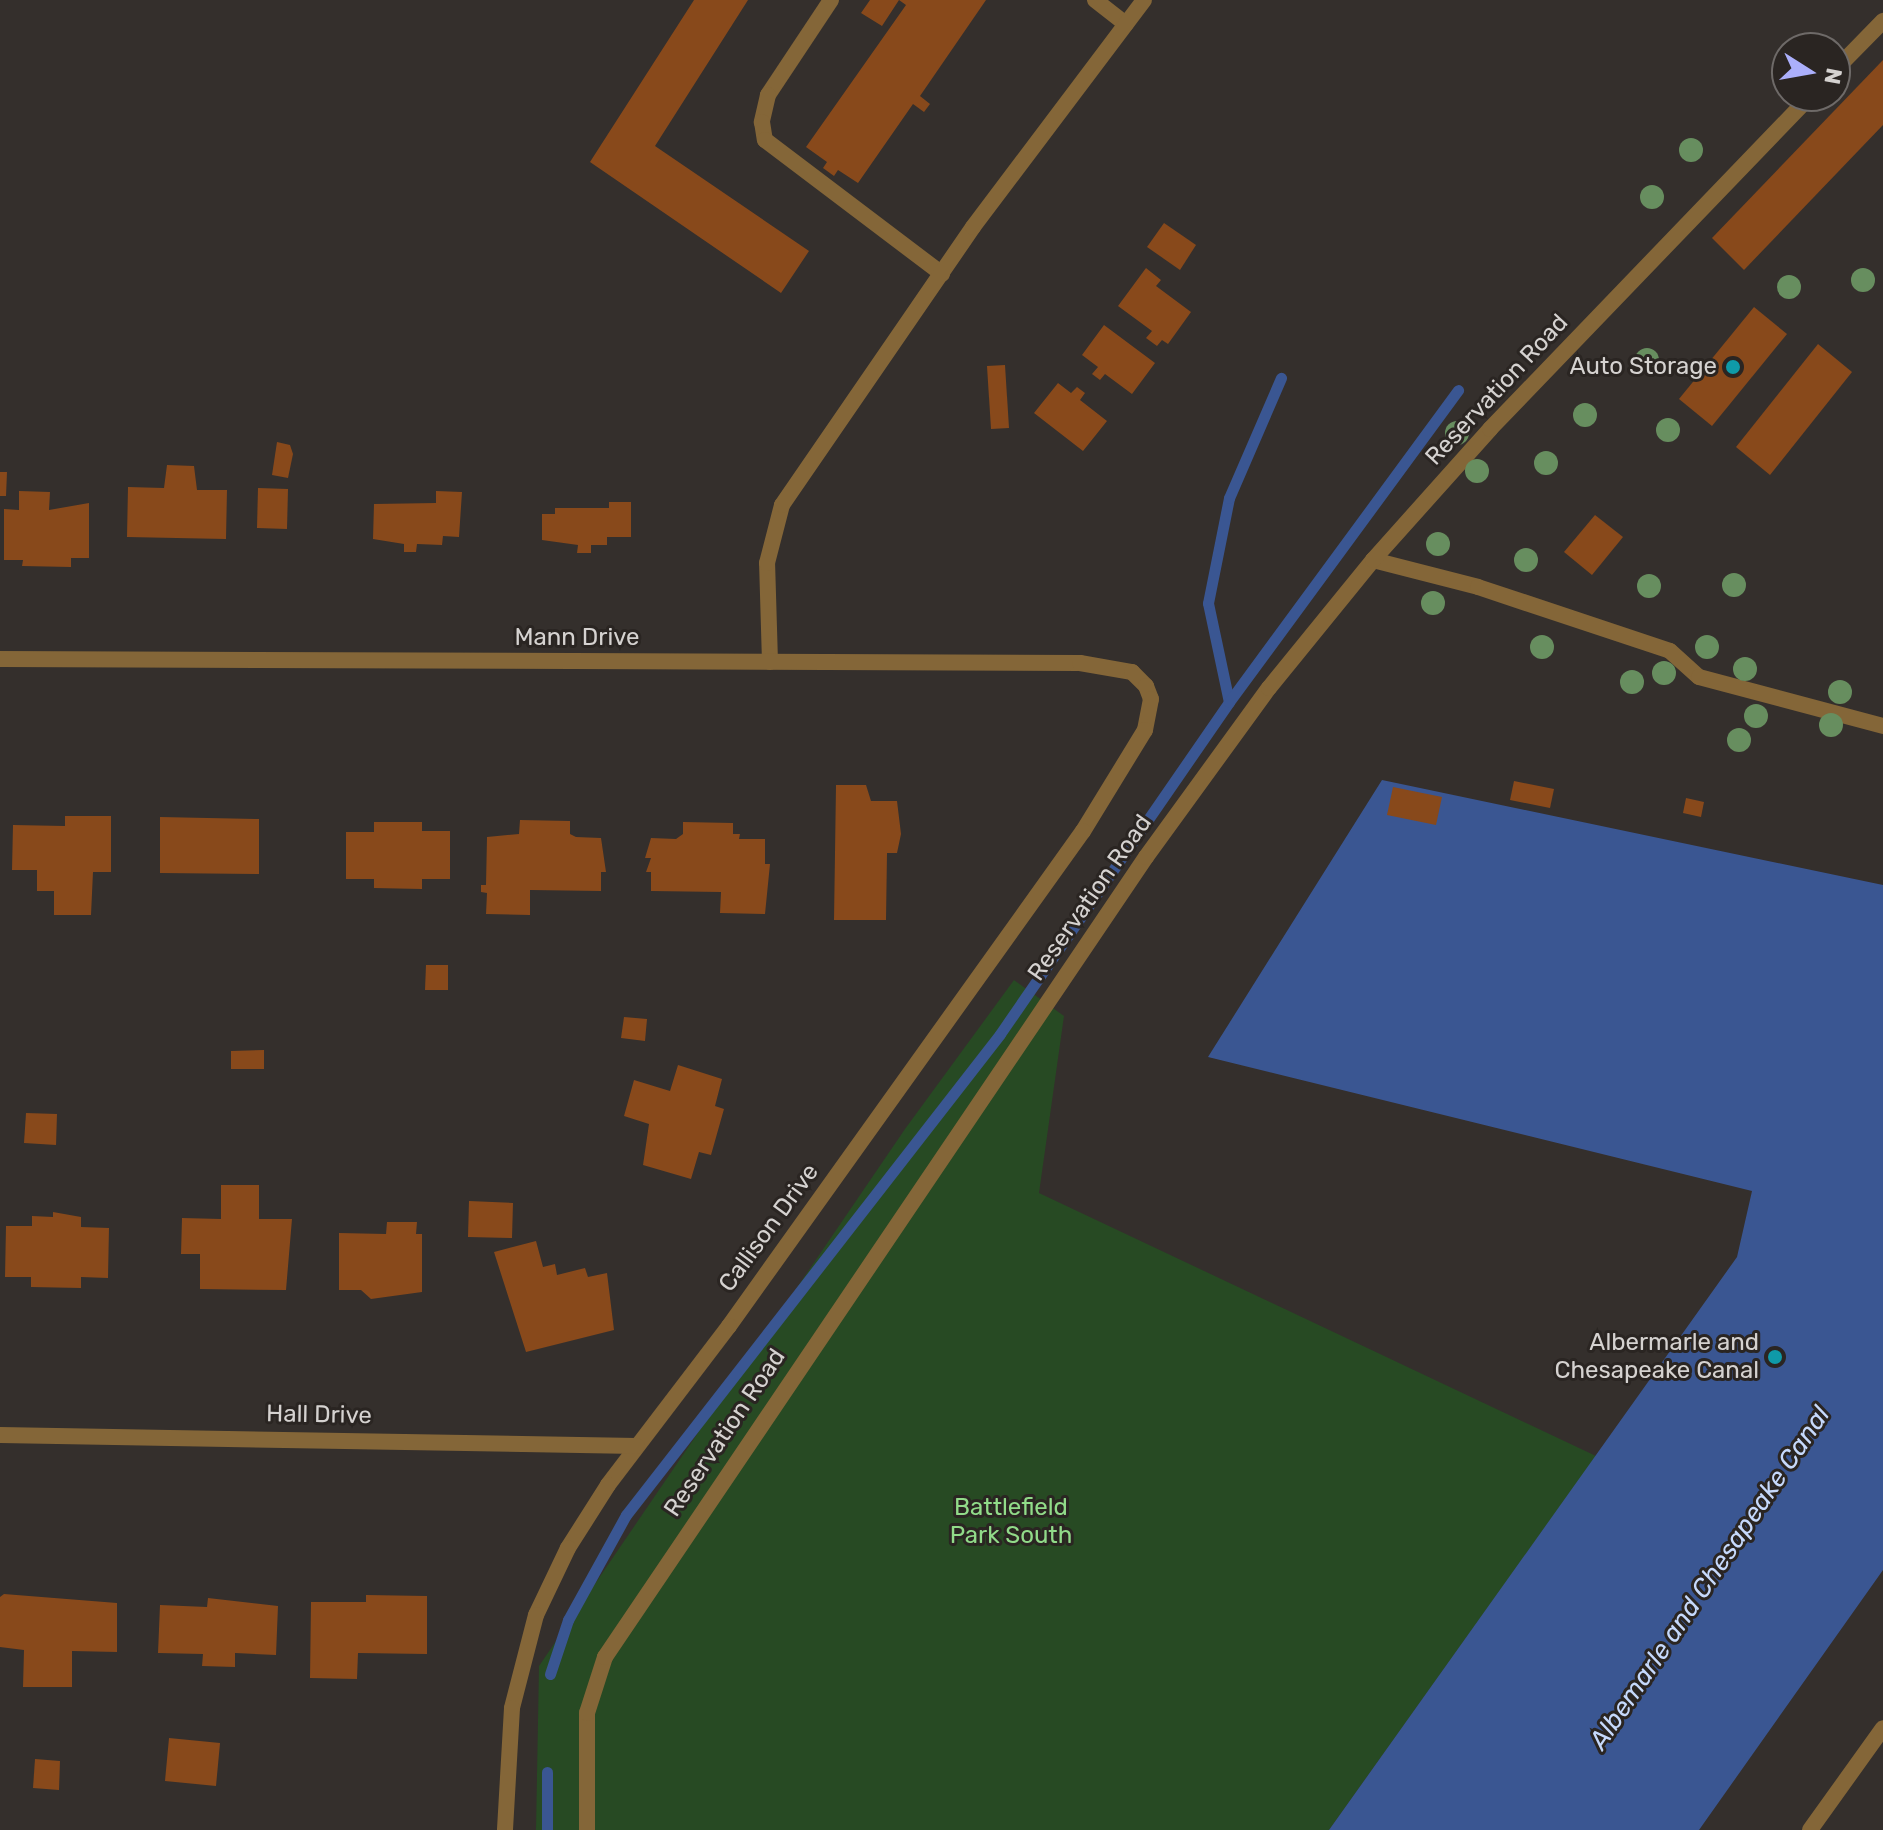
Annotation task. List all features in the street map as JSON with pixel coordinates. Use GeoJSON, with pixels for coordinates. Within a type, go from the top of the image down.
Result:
{"type":"FeatureCollection","features":[{"type":"Feature","properties":{"kind":"street"},"geometry":{"type":"LineString","coordinates":[[831,0],[768,95],[762,122],[765,140],[942,274]]}},
{"type":"Feature","properties":{"kind":"street"},"geometry":{"type":"LineString","coordinates":[[1095,0],[1126,24]]}},
{"type":"Feature","properties":{"kind":"street"},"geometry":{"type":"LineString","coordinates":[[770,662],[767,563],[782,505],[942,274],[1144,0]]}},
{"type":"Feature","properties":{"kind":"street"},"geometry":{"type":"LineString","coordinates":[[1851,54],[1883,21]]}},
{"type":"Feature","properties":{"kind":"street","name":"Reservation Road"},"geometry":{"type":"LineString","coordinates":[[587,1830],[587,1713],[619,1633],[1146,857],[1269,688],[1373,560],[1490,429],[1795,112]]}},
{"type":"Feature","properties":{"kind":"street"},"geometry":{"type":"LineString","coordinates":[[1373,560],[1478,587],[1670,651],[1699,677],[1883,726]]}},
{"type":"Feature","properties":{"kind":"street","name":"Mann Drive"},"geometry":{"type":"LineString","coordinates":[[0,659],[1080,663],[1132,672],[1146,686]]}},
{"type":"Feature","properties":{"kind":"street","name":"Callison Drive"},"geometry":{"type":"LineString","coordinates":[[505,1830],[512,1708],[536,1615],[568,1548],[637,1446],[729,1326],[1083,831],[1145,730],[1151,699],[1146,686]]}},
{"type":"Feature","properties":{"kind":"street","name":"Hall Drive"},"geometry":{"type":"LineString","coordinates":[[0,1435],[637,1446]]}},
{"type":"Feature","properties":{"kind":"street"},"geometry":{"type":"LineString","coordinates":[[1810,1830],[1883,1728]]}},
{"type":"Feature","properties":{"kind":"green space","name":"Battlefield Park South"},"geometry":{"type":"Polygon","coordinates":[[[1014,980],[1064,1016],[1039,1193],[1596,1456],[1329,1830],[536,1830],[539,1666],[905,1129],[1014,980]]]}},
{"type":"Feature","properties":{"kind":"water","name":"Albermarle and Chesapeake Canal"},"geometry":{"type":"Polygon","coordinates":[[[1382,780],[1883,885],[1883,1570],[1699,1830],[1329,1830],[1737,1257],[1752,1191],[1208,1057],[1382,780]]]}},
{"type":"Feature","properties":{"kind":"building"},"geometry":{"type":"Polygon","coordinates":[[[694,0],[748,0],[655,146],[809,251],[781,293],[590,162],[694,0]]]}},
{"type":"Feature","properties":{"kind":"building"},"geometry":{"type":"Polygon","coordinates":[[[870,0],[899,0],[882,26],[861,13],[870,0]]]}},
{"type":"Feature","properties":{"kind":"building"},"geometry":{"type":"Polygon","coordinates":[[[899,0],[986,0],[920,96],[930,104],[924,112],[913,104],[858,183],[838,170],[834,176],[823,168],[827,162],[806,147],[906,5],[899,0]]]}},
{"type":"Feature","properties":{"kind":"building"},"geometry":{"type":"Polygon","coordinates":[[[1883,60],[1883,125],[1744,270],[1712,238],[1833,112],[1851,112],[1851,93],[1883,60]]]}},
{"type":"Feature","properties":{"kind":"building"},"geometry":{"type":"Polygon","coordinates":[[[1164,223],[1196,245],[1180,270],[1147,247],[1164,223]]]}},
{"type":"Feature","properties":{"kind":"building"},"geometry":{"type":"Polygon","coordinates":[[[1146,268],[1161,280],[1156,286],[1191,312],[1168,344],[1162,340],[1157,346],[1146,338],[1152,331],[1118,306],[1146,268]]]}},
{"type":"Feature","properties":{"kind":"building","name":"Auto Storage"},"geometry":{"type":"Polygon","coordinates":[[[1754,307],[1787,334],[1712,426],[1679,399],[1754,307]]]}},
{"type":"Feature","properties":{"kind":"building"},"geometry":{"type":"Polygon","coordinates":[[[1104,325],[1155,363],[1132,394],[1105,374],[1100,380],[1092,374],[1098,367],[1082,355],[1104,325]]]}},
{"type":"Feature","properties":{"kind":"building"},"geometry":{"type":"Polygon","coordinates":[[[1818,344],[1852,372],[1770,475],[1736,447],[1818,344]]]}},
{"type":"Feature","properties":{"kind":"building"},"geometry":{"type":"Polygon","coordinates":[[[1005,365],[1009,428],[991,429],[987,366],[1005,365]]]}},
{"type":"Feature","properties":{"kind":"building"},"geometry":{"type":"Polygon","coordinates":[[[1058,383],[1071,393],[1077,387],[1085,393],[1080,400],[1107,421],[1083,451],[1034,413],[1058,383]]]}},
{"type":"Feature","properties":{"kind":"building"},"geometry":{"type":"Polygon","coordinates":[[[277,442],[290,445],[293,454],[288,478],[272,475],[277,442]]]}},
{"type":"Feature","properties":{"kind":"building"},"geometry":{"type":"Polygon","coordinates":[[[167,465],[194,466],[197,490],[227,490],[226,539],[127,537],[128,487],[164,488],[167,465]]]}},
{"type":"Feature","properties":{"kind":"building"},"geometry":{"type":"Polygon","coordinates":[[[0,472],[7,472],[6,496],[0,496],[0,472]]]}},
{"type":"Feature","properties":{"kind":"building"},"geometry":{"type":"Polygon","coordinates":[[[258,488],[288,489],[287,529],[257,528],[258,488]]]}},
{"type":"Feature","properties":{"kind":"building"},"geometry":{"type":"Polygon","coordinates":[[[19,491],[50,492],[49,510],[89,503],[89,558],[71,558],[71,567],[22,566],[23,560],[4,560],[4,509],[19,510],[19,491]]]}},
{"type":"Feature","properties":{"kind":"building"},"geometry":{"type":"Polygon","coordinates":[[[436,491],[462,492],[459,537],[443,536],[442,545],[417,544],[416,552],[404,552],[404,544],[373,539],[374,504],[436,503],[436,491]]]}},
{"type":"Feature","properties":{"kind":"building"},"geometry":{"type":"Polygon","coordinates":[[[609,502],[631,502],[631,537],[607,537],[607,545],[591,545],[591,553],[577,553],[578,545],[542,540],[542,514],[555,514],[555,508],[609,508],[609,502]]]}},
{"type":"Feature","properties":{"kind":"building"},"geometry":{"type":"Polygon","coordinates":[[[1595,515],[1623,537],[1592,575],[1564,552],[1595,515]]]}},
{"type":"Feature","properties":{"kind":"building"},"geometry":{"type":"Polygon","coordinates":[[[1514,781],[1554,789],[1550,808],[1510,800],[1514,781]]]}},
{"type":"Feature","properties":{"kind":"building"},"geometry":{"type":"Polygon","coordinates":[[[836,785],[866,785],[871,801],[897,801],[901,834],[897,853],[887,853],[886,920],[834,920],[836,785]]]}},
{"type":"Feature","properties":{"kind":"building"},"geometry":{"type":"Polygon","coordinates":[[[1393,787],[1442,797],[1436,825],[1387,815],[1393,787]]]}},
{"type":"Feature","properties":{"kind":"building"},"geometry":{"type":"Polygon","coordinates":[[[1686,798],[1704,802],[1701,817],[1683,813],[1686,798]]]}},
{"type":"Feature","properties":{"kind":"building"},"geometry":{"type":"Polygon","coordinates":[[[65,816],[111,816],[111,872],[93,872],[91,915],[54,915],[54,891],[37,891],[37,870],[12,870],[13,825],[65,826],[65,816]]]}},
{"type":"Feature","properties":{"kind":"building"},"geometry":{"type":"Polygon","coordinates":[[[160,817],[259,819],[259,874],[160,873],[160,817]]]}},
{"type":"Feature","properties":{"kind":"building"},"geometry":{"type":"Polygon","coordinates":[[[520,820],[570,821],[570,834],[601,838],[606,872],[601,872],[601,891],[530,890],[530,915],[486,914],[487,893],[481,892],[481,885],[486,885],[487,837],[519,834],[520,820]]]}},
{"type":"Feature","properties":{"kind":"building"},"geometry":{"type":"Polygon","coordinates":[[[374,822],[422,822],[422,831],[450,831],[450,879],[422,879],[422,889],[374,888],[374,879],[346,879],[346,832],[374,832],[374,822]]]}},
{"type":"Feature","properties":{"kind":"building"},"geometry":{"type":"Polygon","coordinates":[[[683,822],[733,823],[733,834],[740,834],[739,839],[765,839],[765,864],[770,864],[765,914],[720,913],[721,892],[651,891],[651,872],[646,872],[651,858],[645,858],[651,838],[676,839],[683,834],[683,822]]]}},
{"type":"Feature","properties":{"kind":"building"},"geometry":{"type":"Polygon","coordinates":[[[426,965],[448,965],[448,990],[425,990],[426,965]]]}},
{"type":"Feature","properties":{"kind":"building"},"geometry":{"type":"Polygon","coordinates":[[[624,1017],[647,1019],[645,1041],[621,1038],[624,1017]]]}},
{"type":"Feature","properties":{"kind":"building"},"geometry":{"type":"Polygon","coordinates":[[[264,1050],[264,1069],[231,1069],[231,1051],[264,1050]]]}},
{"type":"Feature","properties":{"kind":"building"},"geometry":{"type":"Polygon","coordinates":[[[678,1065],[722,1079],[715,1106],[724,1109],[711,1155],[699,1152],[691,1179],[643,1165],[649,1124],[624,1116],[634,1080],[670,1091],[678,1065]]]}},
{"type":"Feature","properties":{"kind":"building"},"geometry":{"type":"Polygon","coordinates":[[[26,1113],[57,1114],[56,1145],[24,1143],[26,1113]]]}},
{"type":"Feature","properties":{"kind":"building"},"geometry":{"type":"Polygon","coordinates":[[[221,1185],[259,1185],[259,1219],[292,1219],[286,1290],[200,1289],[200,1254],[181,1254],[182,1218],[221,1219],[221,1185]]]}},
{"type":"Feature","properties":{"kind":"building"},"geometry":{"type":"Polygon","coordinates":[[[469,1201],[513,1203],[512,1238],[468,1237],[469,1201]]]}},
{"type":"Feature","properties":{"kind":"building"},"geometry":{"type":"Polygon","coordinates":[[[53,1212],[81,1217],[81,1227],[109,1228],[108,1278],[81,1277],[81,1288],[31,1287],[31,1277],[5,1277],[6,1226],[32,1226],[32,1216],[53,1217],[53,1212]]]}},
{"type":"Feature","properties":{"kind":"building"},"geometry":{"type":"Polygon","coordinates":[[[387,1222],[417,1222],[416,1234],[422,1234],[422,1292],[371,1299],[361,1290],[339,1290],[339,1233],[386,1234],[387,1222]]]}},
{"type":"Feature","properties":{"kind":"building"},"geometry":{"type":"Polygon","coordinates":[[[536,1241],[543,1267],[555,1264],[557,1275],[585,1268],[588,1277],[607,1273],[614,1330],[526,1352],[494,1252],[536,1241]]]}},
{"type":"Feature","properties":{"kind":"building"},"geometry":{"type":"Polygon","coordinates":[[[4,1594],[117,1603],[117,1652],[72,1651],[72,1687],[23,1687],[24,1650],[0,1647],[0,1597],[4,1594]]]}},
{"type":"Feature","properties":{"kind":"building"},"geometry":{"type":"Polygon","coordinates":[[[366,1595],[427,1596],[427,1654],[358,1653],[357,1679],[310,1678],[311,1602],[366,1602],[366,1595]]]}},
{"type":"Feature","properties":{"kind":"building"},"geometry":{"type":"Polygon","coordinates":[[[208,1598],[278,1606],[276,1655],[235,1653],[235,1667],[202,1666],[203,1654],[158,1653],[160,1605],[207,1607],[208,1598]]]}},
{"type":"Feature","properties":{"kind":"building"},"geometry":{"type":"Polygon","coordinates":[[[169,1738],[220,1743],[216,1786],[165,1781],[169,1738]]]}},
{"type":"Feature","properties":{"kind":"building"},"geometry":{"type":"Polygon","coordinates":[[[35,1759],[60,1761],[59,1790],[33,1788],[35,1759]]]}},
{"type":"Feature","properties":{"kind":"waterway"},"geometry":{"type":"LineString","coordinates":[[1229,702],[1208,603],[1229,498],[1281,378]]}},
{"type":"Feature","properties":{"kind":"waterway"},"geometry":{"type":"LineString","coordinates":[[550,1674],[568,1620],[626,1515],[1000,1034],[1229,702],[1458,390]]}},
{"type":"Feature","properties":{"kind":"waterway"},"geometry":{"type":"LineString","coordinates":[[547,1772],[547,1830]]}},
{"type":"Feature","properties":{"kind":"place","name":"Auto Storage"},"geometry":{"type":"Point","coordinates":[1733,367]}},
{"type":"Feature","properties":{"kind":"place","name":"Albermarle and Chesapeake Canal"},"geometry":{"type":"Point","coordinates":[1775,1357]}},
{"type":"Feature","properties":{"kind":"water label","name":"Albemarle and Chesapeake Canal"},"geometry":{"type":"Point","coordinates":[1710,1578]}}]}
